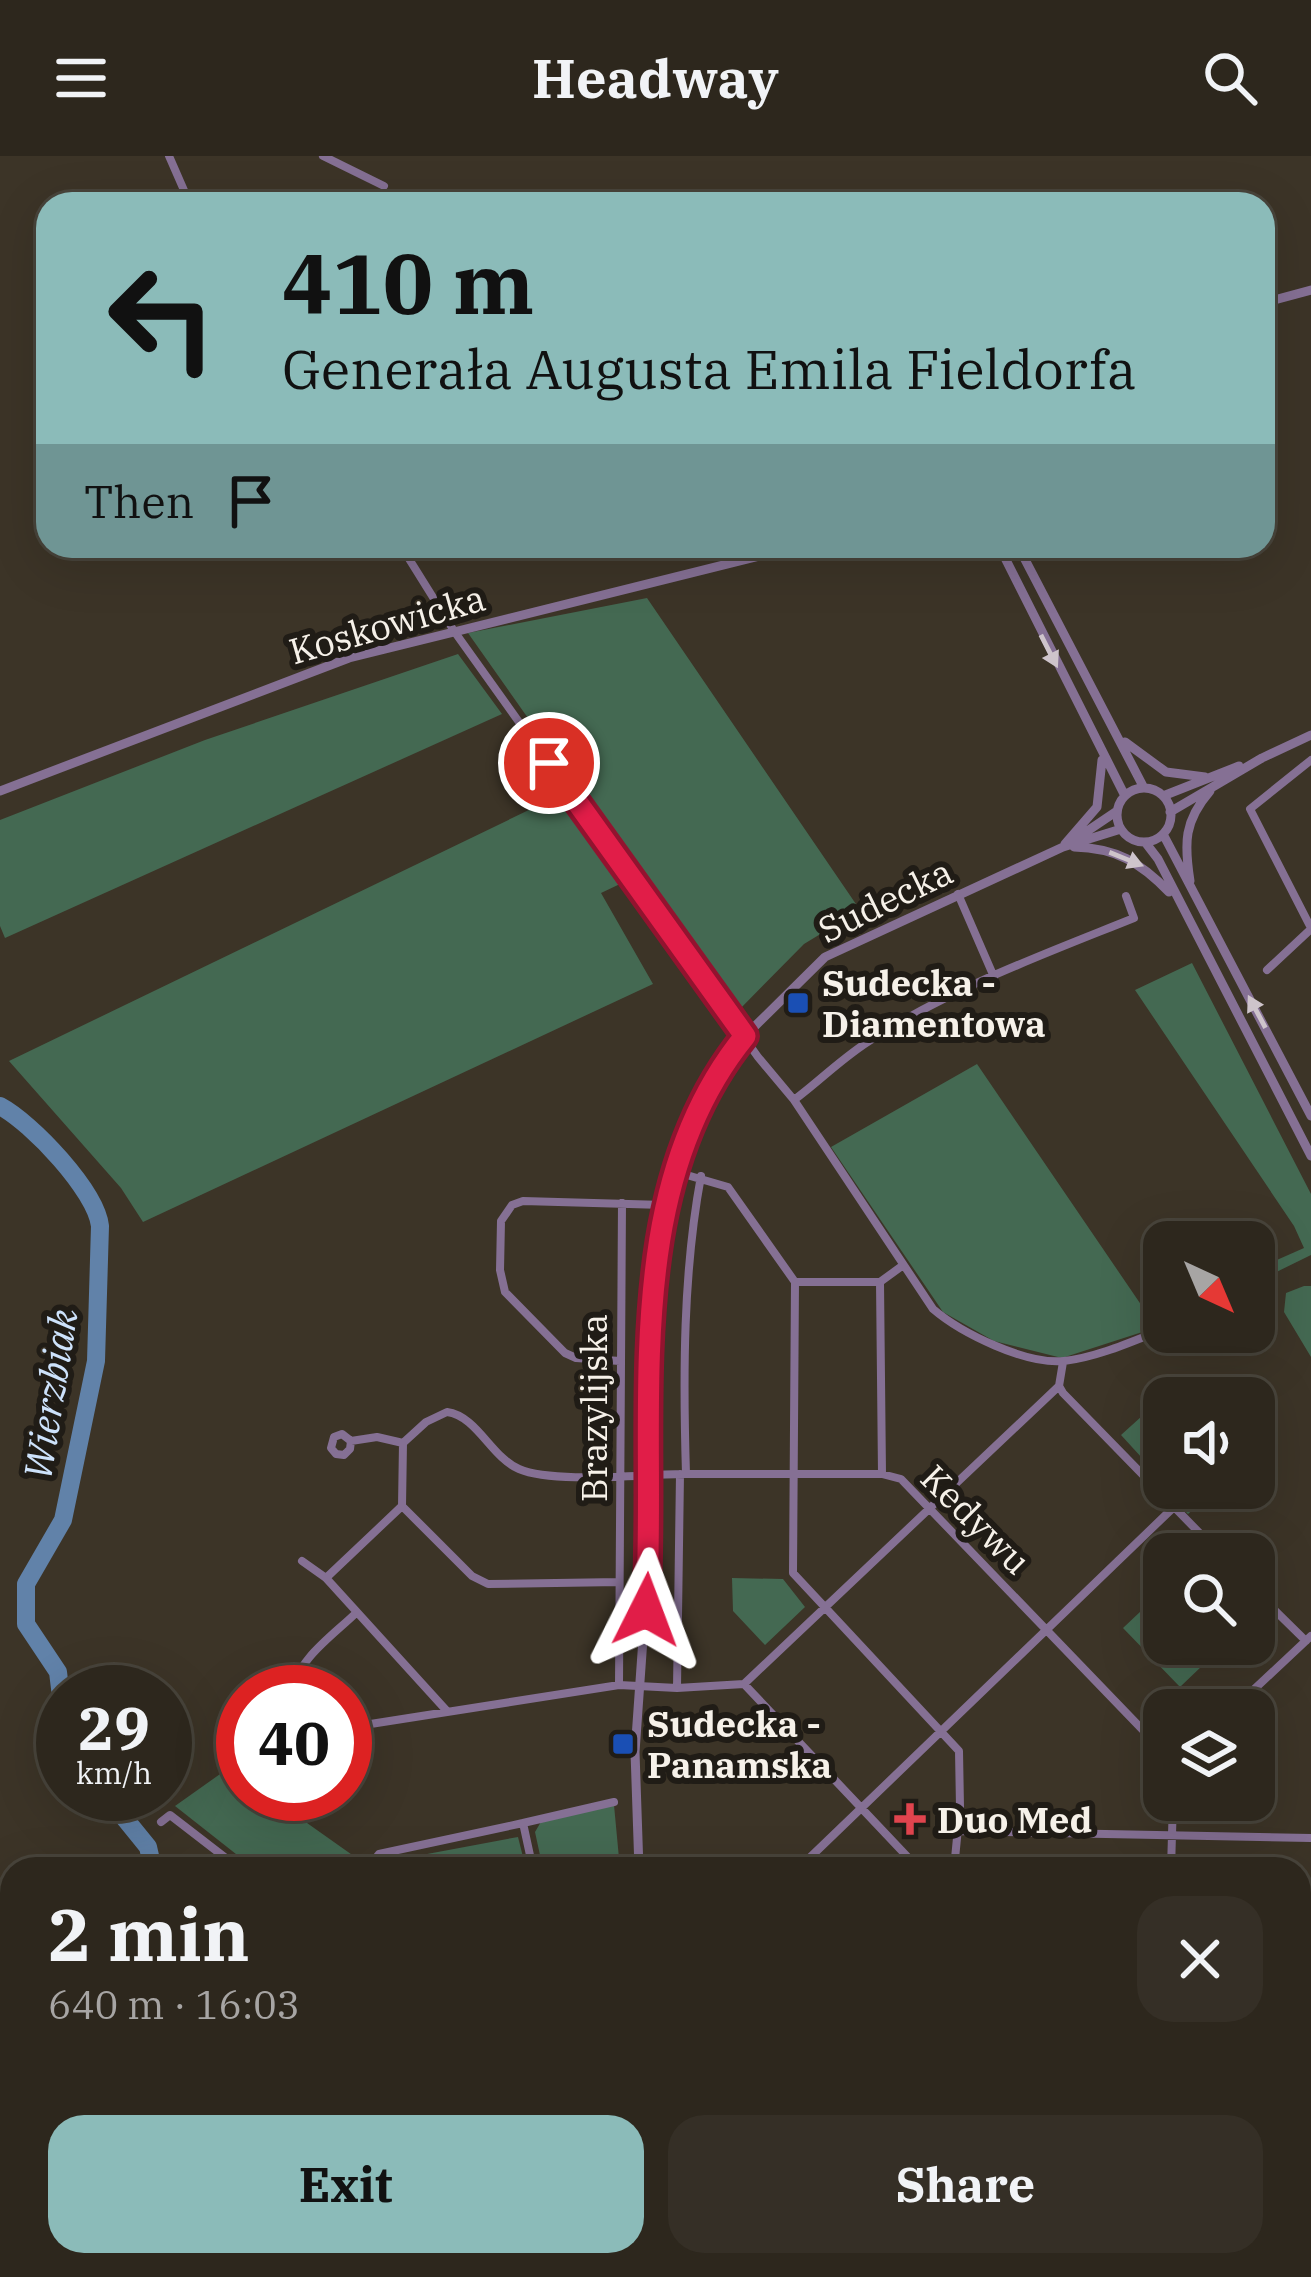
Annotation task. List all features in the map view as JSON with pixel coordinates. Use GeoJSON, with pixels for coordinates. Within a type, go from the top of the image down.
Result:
{"type":"FeatureCollection","features":[{"type":"Feature","properties":{"kind":"street"},"geometry":{"type":"LineString","coordinates":[[169,156],[185,192]]}},
{"type":"Feature","properties":{"kind":"street"},"geometry":{"type":"LineString","coordinates":[[323,156],[384,186]]}},
{"type":"Feature","properties":{"kind":"street"},"geometry":{"type":"LineString","coordinates":[[1275,300],[1311,290]]}},
{"type":"Feature","properties":{"kind":"street"},"geometry":{"type":"LineString","coordinates":[[408,558],[454,631],[794,1100],[933,1309],[1001,1349],[1063,1361],[1143,1336]]}},
{"type":"Feature","properties":{"kind":"street","name":"Koskowicka"},"geometry":{"type":"LineString","coordinates":[[0,791],[329,665],[751,558]]}},
{"type":"Feature","properties":{"kind":"street"},"geometry":{"type":"LineString","coordinates":[[1005,558],[1125,796]]}},
{"type":"Feature","properties":{"kind":"street"},"geometry":{"type":"LineString","coordinates":[[1024,558],[1144,788],[1163,796],[1171,812]]}},
{"type":"Feature","properties":{"kind":"street"},"geometry":{"type":"LineString","coordinates":[[1116,735],[1154,767],[1212,780]]}},
{"type":"Feature","properties":{"kind":"street"},"geometry":{"type":"LineString","coordinates":[[1163,796],[1212,780],[1311,735]]}},
{"type":"Feature","properties":{"kind":"street"},"geometry":{"type":"LineString","coordinates":[[1063,847],[1097,807],[1102,754]]}},
{"type":"Feature","properties":{"kind":"street"},"geometry":{"type":"LineString","coordinates":[[1267,970],[1309,934],[1250,809],[1311,760]]}},
{"type":"Feature","properties":{"kind":"street"},"geometry":{"type":"LineString","coordinates":[[1144,788],[1125,796],[1117,811],[1121,829],[1131,839],[1145,842],[1163,834],[1171,812],[1212,780]]}},
{"type":"Feature","properties":{"kind":"street"},"geometry":{"type":"LineString","coordinates":[[1192,890],[1186,831],[1212,780]]}},
{"type":"Feature","properties":{"kind":"street","name":"Sudecka"},"geometry":{"type":"LineString","coordinates":[[1063,847],[1117,811]]}},
{"type":"Feature","properties":{"kind":"street","name":"Sudecka"},"geometry":{"type":"LineString","coordinates":[[638,1857],[635,1778],[648,1568],[654,1307],[664,1204],[672,1171],[704,1095],[745,1036],[825,957],[1063,847],[1121,829]]}},
{"type":"Feature","properties":{"kind":"street"},"geometry":{"type":"LineString","coordinates":[[1163,834],[1311,1116]]}},
{"type":"Feature","properties":{"kind":"street"},"geometry":{"type":"LineString","coordinates":[[1145,842],[1311,1156]]}},
{"type":"Feature","properties":{"kind":"street"},"geometry":{"type":"LineString","coordinates":[[1063,847],[1114,852],[1134,860],[1176,898]]}},
{"type":"Feature","properties":{"kind":"street"},"geometry":{"type":"LineString","coordinates":[[958,895],[994,977]]}},
{"type":"Feature","properties":{"kind":"street"},"geometry":{"type":"LineString","coordinates":[[794,1100],[872,1039],[994,977],[1134,918],[1126,896]]}},
{"type":"Feature","properties":{"kind":"street"},"geometry":{"type":"LineString","coordinates":[[672,1171],[728,1187],[795,1282],[793,1573],[960,1756],[956,1857]]}},
{"type":"Feature","properties":{"kind":"street"},"geometry":{"type":"LineString","coordinates":[[677,1688],[685,1372],[693,1216],[700,1176]]}},
{"type":"Feature","properties":{"kind":"street"},"geometry":{"type":"LineString","coordinates":[[620,1361],[576,1358],[565,1352],[505,1292],[500,1270],[501,1222],[512,1205],[523,1201],[664,1204]]}},
{"type":"Feature","properties":{"kind":"street","name":"Brazylijska"},"geometry":{"type":"LineString","coordinates":[[619,1685],[622,1203]]}},
{"type":"Feature","properties":{"kind":"street"},"geometry":{"type":"LineString","coordinates":[[795,1282],[880,1282],[902,1266]]}},
{"type":"Feature","properties":{"kind":"street"},"geometry":{"type":"LineString","coordinates":[[880,1282],[882,1474]]}},
{"type":"Feature","properties":{"kind":"street"},"geometry":{"type":"LineString","coordinates":[[372,1724],[619,1685],[744,1684],[1059,1386],[1063,1361]]}},
{"type":"Feature","properties":{"kind":"street"},"geometry":{"type":"LineString","coordinates":[[1059,1386],[1143,1473]]}},
{"type":"Feature","properties":{"kind":"street","name":"Kedywu"},"geometry":{"type":"LineString","coordinates":[[403,1443],[438,1414],[456,1414],[507,1463],[524,1472],[882,1474],[908,1483],[1143,1730]]}},
{"type":"Feature","properties":{"kind":"street"},"geometry":{"type":"LineString","coordinates":[[326,1578],[401,1506],[403,1443],[377,1437],[351,1441]]}},
{"type":"Feature","properties":{"kind":"street"},"geometry":{"type":"LineString","coordinates":[[401,1506],[472,1576],[488,1584],[619,1582]]}},
{"type":"Feature","properties":{"kind":"street"},"geometry":{"type":"LineString","coordinates":[[811,1857],[1172,1509]]}},
{"type":"Feature","properties":{"kind":"street"},"geometry":{"type":"LineString","coordinates":[[1178,1509],[1200,1533]]}},
{"type":"Feature","properties":{"kind":"street"},"geometry":{"type":"LineString","coordinates":[[302,1562],[326,1578],[447,1712]]}},
{"type":"Feature","properties":{"kind":"street"},"geometry":{"type":"LineString","coordinates":[[1254,1689],[1308,1638],[1275,1609]]}},
{"type":"Feature","properties":{"kind":"street"},"geometry":{"type":"LineString","coordinates":[[304,1665],[357,1612]]}},
{"type":"Feature","properties":{"kind":"street"},"geometry":{"type":"LineString","coordinates":[[744,1684],[908,1857]]}},
{"type":"Feature","properties":{"kind":"street"},"geometry":{"type":"LineString","coordinates":[[377,1857],[614,1802]]}},
{"type":"Feature","properties":{"kind":"street"},"geometry":{"type":"LineString","coordinates":[[161,1822],[170,1815],[224,1857]]}},
{"type":"Feature","properties":{"kind":"street"},"geometry":{"type":"LineString","coordinates":[[1171,1857],[1172,1821]]}},
{"type":"Feature","properties":{"kind":"street"},"geometry":{"type":"LineString","coordinates":[[523,1823],[530,1857]]}},
{"type":"Feature","properties":{"kind":"street"},"geometry":{"type":"LineString","coordinates":[[959,1831],[1311,1838]]}},
{"type":"Feature","properties":{"kind":"green space"},"geometry":{"type":"Polygon","coordinates":[[[647,598],[860,910],[804,944],[736,1013],[468,633],[647,598]]]}},
{"type":"Feature","properties":{"kind":"green space"},"geometry":{"type":"Polygon","coordinates":[[[458,654],[502,714],[5,938],[0,926],[0,820],[205,740],[458,654]]]}},
{"type":"Feature","properties":{"kind":"green space"},"geometry":{"type":"Polygon","coordinates":[[[560,795],[620,884],[601,893],[653,984],[143,1222],[121,1188],[9,1061],[560,795]]]}},
{"type":"Feature","properties":{"kind":"green space"},"geometry":{"type":"Polygon","coordinates":[[[1192,963],[1311,1194],[1311,1255],[1275,1273],[1275,1261],[1304,1248],[1294,1226],[1135,990],[1192,963]]]}},
{"type":"Feature","properties":{"kind":"green space"},"geometry":{"type":"Polygon","coordinates":[[[977,1064],[1143,1308],[1143,1332],[1062,1358],[994,1341],[943,1312],[831,1147],[977,1064]]]}},
{"type":"Feature","properties":{"kind":"green space"},"geometry":{"type":"Polygon","coordinates":[[[1311,1286],[1311,1357],[1284,1312],[1286,1293],[1311,1286]]]}},
{"type":"Feature","properties":{"kind":"green space"},"geometry":{"type":"Polygon","coordinates":[[[1143,1417],[1143,1459],[1121,1435],[1143,1417]]]}},
{"type":"Feature","properties":{"kind":"green space"},"geometry":{"type":"Polygon","coordinates":[[[732,1578],[783,1579],[805,1607],[765,1645],[733,1611],[732,1578]]]}},
{"type":"Feature","properties":{"kind":"green space"},"geometry":{"type":"Polygon","coordinates":[[[1143,1609],[1143,1649],[1123,1628],[1143,1609]]]}},
{"type":"Feature","properties":{"kind":"green space"},"geometry":{"type":"Polygon","coordinates":[[[1159,1665],[1203,1665],[1180,1687],[1159,1665]]]}},
{"type":"Feature","properties":{"kind":"green space"},"geometry":{"type":"Polygon","coordinates":[[[216,1777],[216,1821],[304,1821],[355,1857],[240,1857],[192,1819],[192,1794],[216,1777]]]}},
{"type":"Feature","properties":{"kind":"green space"},"geometry":{"type":"Polygon","coordinates":[[[614,1805],[619,1857],[540,1857],[535,1832],[542,1820],[614,1805]]]}},
{"type":"Feature","properties":{"kind":"green space"},"geometry":{"type":"Polygon","coordinates":[[[518,1837],[523,1857],[411,1857],[518,1837]]]}},
{"type":"Feature","properties":{"kind":"waterway","name":"Wierzbiak"},"geometry":{"type":"LineString","coordinates":[[0,1106],[60,1159],[87,1195],[100,1226],[96,1361],[63,1520],[26,1584],[26,1624],[53,1665]]}},
{"type":"Feature","properties":{"kind":"waterway","name":"Wierzbiak"},"geometry":{"type":"LineString","coordinates":[[127,1821],[150,1857]]}},
{"type":"Feature","properties":{"kind":"place","name":"Sudecka - Diamentowa"},"geometry":{"type":"Point","coordinates":[798,1003]}},
{"type":"Feature","properties":{"kind":"place","name":"Sudecka - Panamska"},"geometry":{"type":"Point","coordinates":[623,1744]}},
{"type":"Feature","properties":{"kind":"place","name":"Duo Med"},"geometry":{"type":"Point","coordinates":[910,1819]}},
{"type":"Feature","properties":{"kind":"route"},"geometry":{"type":"LineString","coordinates":[[549,763],[745,1036],[694,1114],[664,1204],[651,1368],[646,1610]]}}]}
